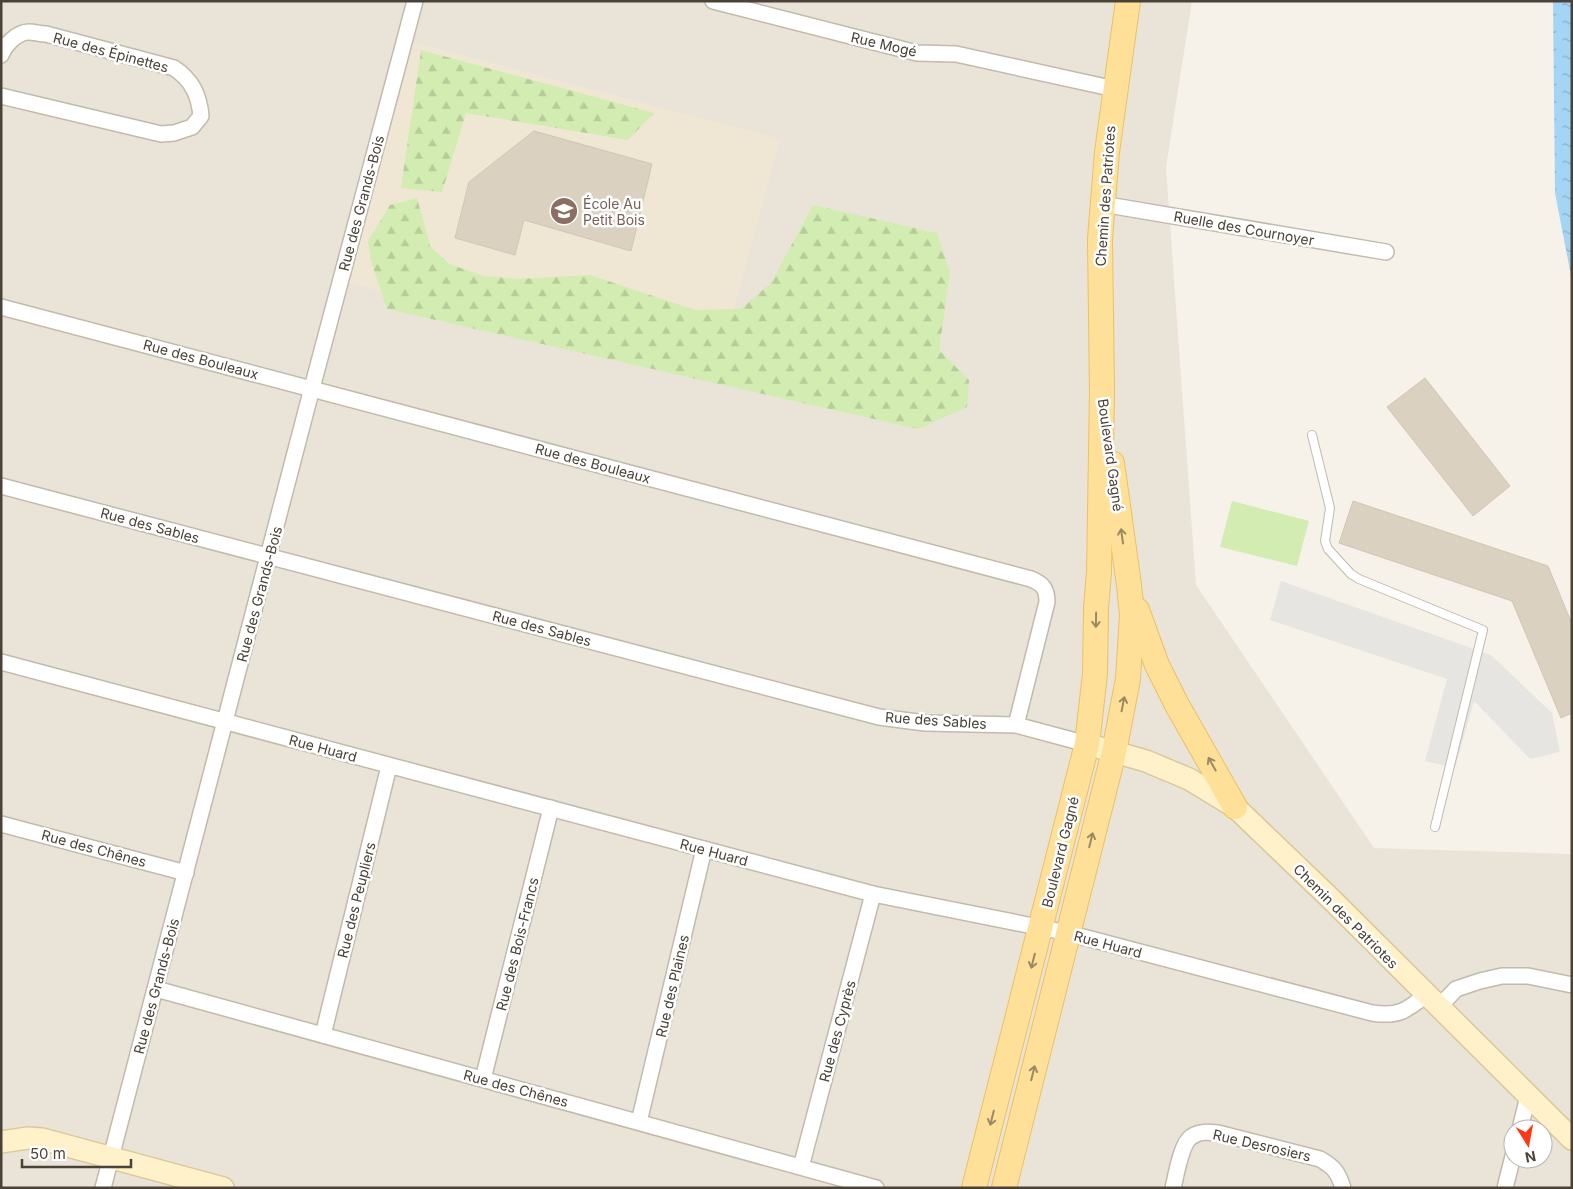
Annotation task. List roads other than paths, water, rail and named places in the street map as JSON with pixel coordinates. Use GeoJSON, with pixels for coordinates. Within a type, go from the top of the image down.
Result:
{"type":"FeatureCollection","features":[{"type":"Feature","properties":{"kind":"main road","name":"Chemin des Patriotes"},"geometry":{"type":"LineString","coordinates":[[1102,392],[1099,254],[1102,204],[1106,152],[1128,1]]}},
{"type":"Feature","properties":{"kind":"main road","name":"Boulevard Gagné"},"geometry":{"type":"LineString","coordinates":[[1004,1188],[1114,752],[1128,679],[1132,615],[1102,392]]}},
{"type":"Feature","properties":{"kind":"main road","name":"Boulevard Gagné"},"geometry":{"type":"LineString","coordinates":[[974,1188],[1087,744],[1095,674],[1102,392]]}},
{"type":"Feature","properties":{"kind":"main road"},"geometry":{"type":"LineString","coordinates":[[1129,585],[1157,665],[1177,705],[1235,807]]}},
{"type":"Feature","properties":{"kind":"street","name":"Rue des Grands-Bois"},"geometry":{"type":"LineString","coordinates":[[104,1188],[312,388],[415,1]]}},
{"type":"Feature","properties":{"kind":"street","name":"Rue Mogé"},"geometry":{"type":"LineString","coordinates":[[713,1],[918,53],[956,54],[1115,89]]}},
{"type":"Feature","properties":{"kind":"street","name":"Rue des Épinettes"},"geometry":{"type":"LineString","coordinates":[[1,55],[15,37],[27,32],[46,34],[174,68],[184,75],[195,90],[199,100],[201,116],[192,126],[174,133],[161,134],[1,96]]}},
{"type":"Feature","properties":{"kind":"street","name":"Ruelle des Cournoyer"},"geometry":{"type":"LineString","coordinates":[[1102,204],[1386,252]]}},
{"type":"Feature","properties":{"kind":"street","name":"Rue des Bouleaux"},"geometry":{"type":"LineString","coordinates":[[1,307],[1021,576],[1041,583],[1047,591],[1047,602],[1016,725]]}},
{"type":"Feature","properties":{"kind":"street","name":"Rue des Sables"},"geometry":{"type":"LineString","coordinates":[[1,486],[879,717],[925,723],[1016,725],[1087,744]]}},
{"type":"Feature","properties":{"kind":"street","name":"Rue Huard"},"geometry":{"type":"LineString","coordinates":[[1,662],[873,894],[1068,933],[1372,1013],[1384,1015],[1397,1014],[1413,1006],[1432,1001],[1456,989],[1502,976],[1528,976],[1572,985]]}},
{"type":"Feature","properties":{"kind":"street","name":"Chemin des Patriotes"},"geometry":{"type":"LineString","coordinates":[[1087,744],[1146,761],[1189,779],[1235,807],[1331,899],[1572,1139]]}},
{"type":"Feature","properties":{"kind":"street","name":"Rue des Peupliers"},"geometry":{"type":"LineString","coordinates":[[323,1035],[390,766]]}},
{"type":"Feature","properties":{"kind":"street","name":"Rue des Bois-Francs"},"geometry":{"type":"LineString","coordinates":[[483,1079],[551,808]]}},
{"type":"Feature","properties":{"kind":"street","name":"Rue des Chênes"},"geometry":{"type":"LineString","coordinates":[[1,824],[186,873]]}},
{"type":"Feature","properties":{"kind":"street","name":"Rue des Plaines"},"geometry":{"type":"LineString","coordinates":[[639,1122],[704,849]]}},
{"type":"Feature","properties":{"kind":"street","name":"Rue des Cyprès"},"geometry":{"type":"LineString","coordinates":[[801,1167],[873,894]]}},
{"type":"Feature","properties":{"kind":"street","name":"Rue des Chênes"},"geometry":{"type":"LineString","coordinates":[[156,989],[876,1188]]}},
{"type":"Feature","properties":{"kind":"street"},"geometry":{"type":"LineString","coordinates":[[1522,1119],[1528,1096]]}},
{"type":"Feature","properties":{"kind":"street","name":"Rue Desrosiers"},"geometry":{"type":"LineString","coordinates":[[1173,1188],[1183,1148],[1190,1137],[1203,1132],[1218,1133],[1320,1159],[1332,1166],[1340,1177],[1343,1188]]}},
{"type":"Feature","properties":{"kind":"street"},"geometry":{"type":"LineString","coordinates":[[1,1142],[28,1138],[42,1139],[220,1187]]}},
{"type":"Feature","properties":{"kind":"street"},"geometry":{"type":"LineString","coordinates":[[1505,1188],[1510,1169]]}},
{"type":"Feature","properties":{"kind":"lane"},"geometry":{"type":"LineString","coordinates":[[1312,435],[1330,508],[1325,540],[1328,549],[1351,574],[1359,579],[1483,630],[1435,827]]}},
{"type":"Feature","properties":{"kind":"water"},"geometry":{"type":"Polygon","coordinates":[[[1553,1],[1572,1],[1572,281],[1555,193],[1553,1]]]}},
{"type":"Feature","properties":{"kind":"place","name":"École Au Petit Bois"},"geometry":{"type":"Point","coordinates":[564,211]}}]}
